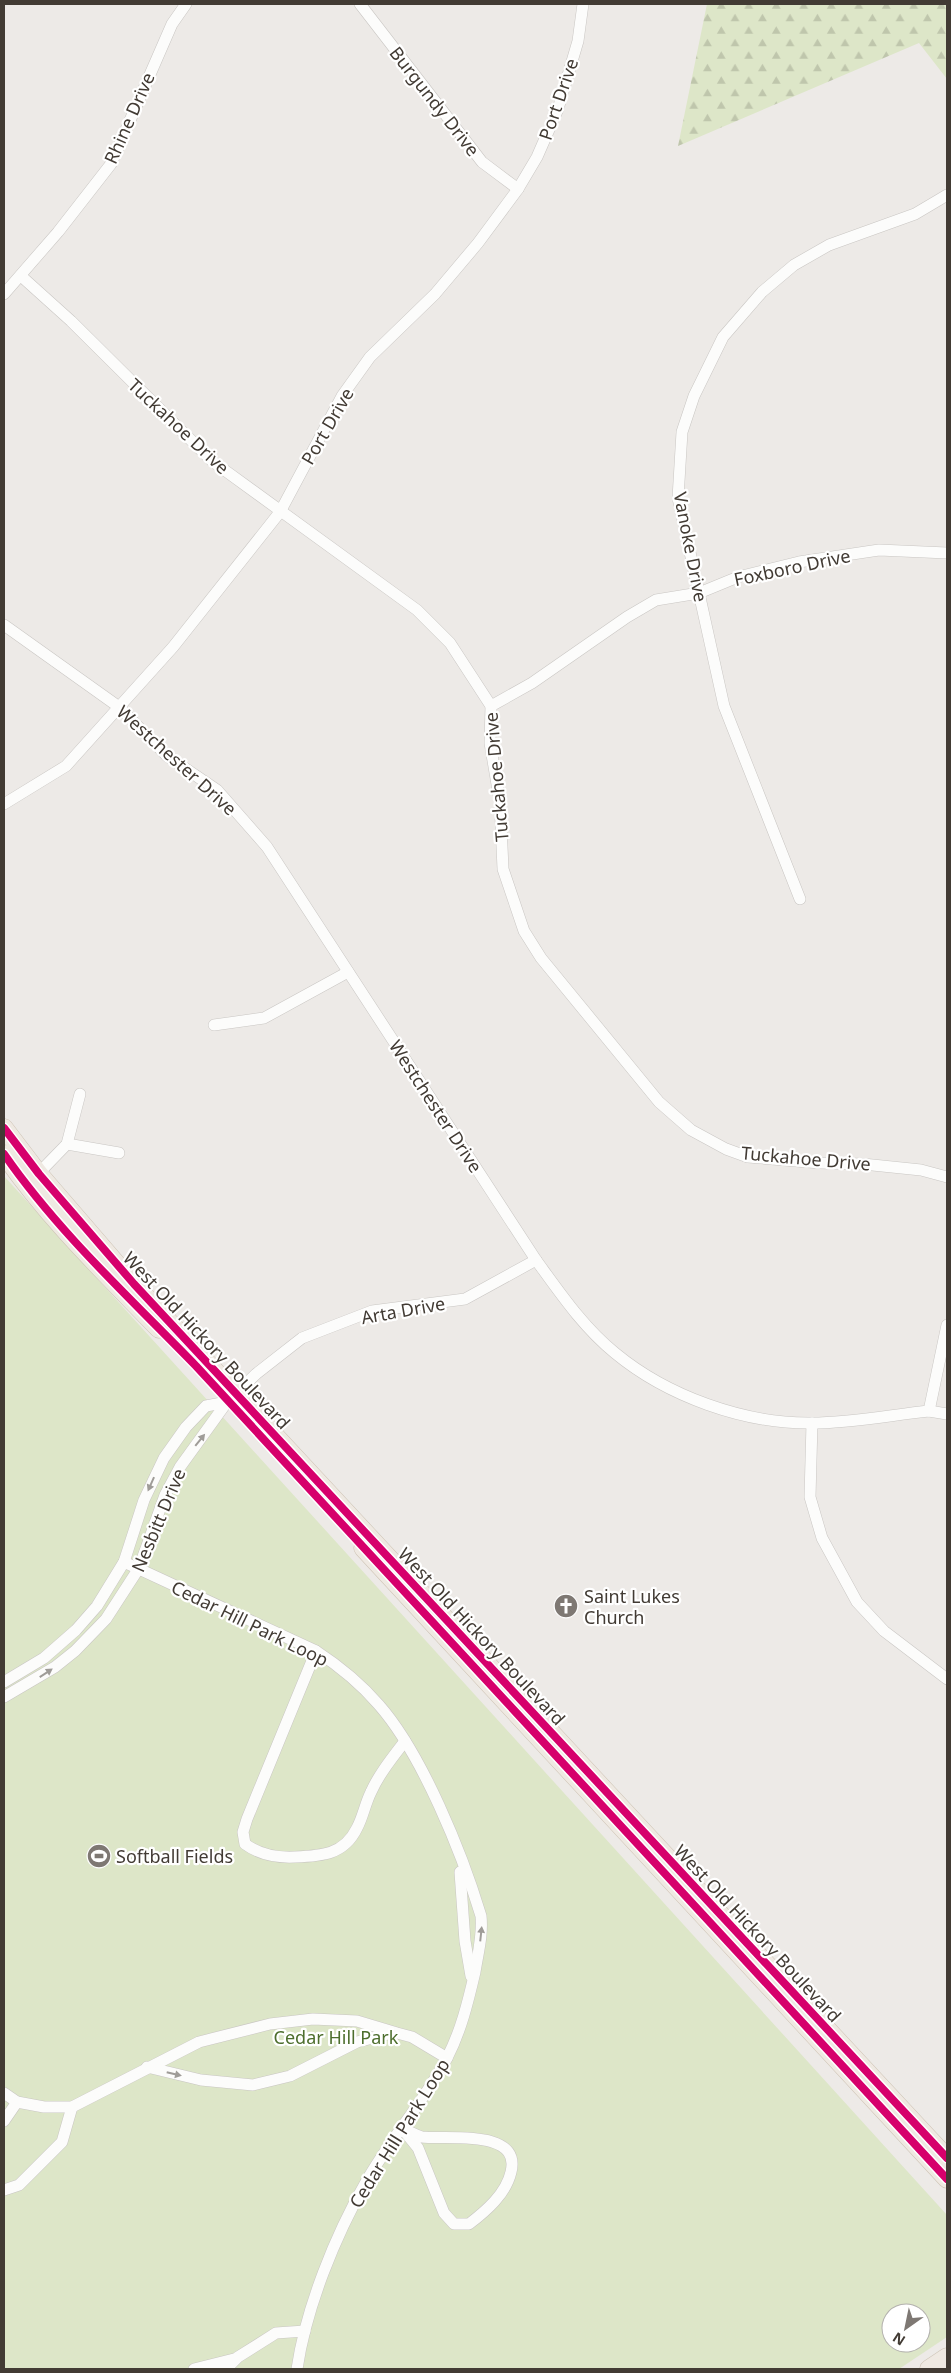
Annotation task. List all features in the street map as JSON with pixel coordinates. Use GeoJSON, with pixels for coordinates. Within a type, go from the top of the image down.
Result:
{"type":"FeatureCollection","features":[{"type":"Feature","properties":{"kind":"main road","name":"West Old Hickory Boulevard"},"geometry":{"type":"LineString","coordinates":[[4,1128],[32,1180]]}},
{"type":"Feature","properties":{"kind":"main road","name":"West Old Hickory Boulevard"},"geometry":{"type":"LineString","coordinates":[[4,1154],[134,1284],[231,1397],[947,2179]]}},
{"type":"Feature","properties":{"kind":"main road","name":"West Old Hickory Boulevard"},"geometry":{"type":"LineString","coordinates":[[231,1397],[947,2158]]}},
{"type":"Feature","properties":{"kind":"main road"},"geometry":{"type":"LineString","coordinates":[[929,2369],[947,2357]]}},
{"type":"Feature","properties":{"kind":"street","name":"Rhine Drive"},"geometry":{"type":"LineString","coordinates":[[4,294],[21,276],[111,164],[172,24],[186,4]]}},
{"type":"Feature","properties":{"kind":"street","name":"Burgundy Drive"},"geometry":{"type":"LineString","coordinates":[[360,4],[482,162],[518,189]]}},
{"type":"Feature","properties":{"kind":"street","name":"Port Drive"},"geometry":{"type":"LineString","coordinates":[[4,804],[66,766],[173,647],[280,512],[342,396],[370,357],[435,294],[478,243],[518,189],[537,157],[558,109],[578,41],[583,4]]}},
{"type":"Feature","properties":{"kind":"street","name":"Vanoke Drive"},"geometry":{"type":"LineString","coordinates":[[800,899],[724,706],[678,498],[682,432],[703,374],[722,337],[762,292],[794,264],[829,245],[915,214],[947,195]]}},
{"type":"Feature","properties":{"kind":"street","name":"Tuckahoe Drive"},"geometry":{"type":"LineString","coordinates":[[21,276],[71,321],[212,461],[417,610],[450,643],[491,706],[490,744],[500,802],[503,869],[524,932],[541,958],[659,1102],[690,1130],[726,1149],[748,1157],[820,1164],[872,1165],[921,1170],[947,1177]]}},
{"type":"Feature","properties":{"kind":"street","name":"Foxboro Drive"},"geometry":{"type":"LineString","coordinates":[[491,706],[532,683],[627,617],[656,600],[699,592],[738,577],[786,565],[832,557],[879,550],[947,553]]}},
{"type":"Feature","properties":{"kind":"street","name":"Westchester Drive"},"geometry":{"type":"LineString","coordinates":[[4,624],[119,707],[168,756],[217,790],[250,827],[348,972],[536,1260],[582,1321],[615,1353],[658,1381],[708,1404],[772,1420],[812,1423],[929,1411],[947,1414]]}},
{"type":"Feature","properties":{"kind":"street"},"geometry":{"type":"LineString","coordinates":[[214,1025],[264,1018],[348,972]]}},
{"type":"Feature","properties":{"kind":"street"},"geometry":{"type":"LineString","coordinates":[[32,1180],[67,1144],[80,1094]]}},
{"type":"Feature","properties":{"kind":"street"},"geometry":{"type":"LineString","coordinates":[[67,1144],[119,1153]]}},
{"type":"Feature","properties":{"kind":"street","name":"Arta Drive"},"geometry":{"type":"LineString","coordinates":[[231,1397],[302,1338],[372,1311],[465,1299],[536,1260]]}},
{"type":"Feature","properties":{"kind":"street"},"geometry":{"type":"LineString","coordinates":[[929,1411],[947,1325]]}},
{"type":"Feature","properties":{"kind":"street","name":"Nesbitt Drive"},"geometry":{"type":"LineString","coordinates":[[4,1682],[44,1658],[76,1630],[97,1606],[124,1562],[147,1493],[164,1458],[186,1426],[206,1406],[231,1397]]}},
{"type":"Feature","properties":{"kind":"street","name":"Nesbitt Drive"},"geometry":{"type":"LineString","coordinates":[[4,1697],[30,1684],[75,1651],[106,1619],[139,1568],[172,1480],[190,1452],[231,1397]]}},
{"type":"Feature","properties":{"kind":"street"},"geometry":{"type":"LineString","coordinates":[[812,1423],[810,1497],[822,1538],[856,1602],[884,1631],[947,1679]]}},
{"type":"Feature","properties":{"kind":"street","name":"Cedar Hill Park Loop"},"geometry":{"type":"LineString","coordinates":[[124,1562],[316,1651],[342,1669],[368,1693],[391,1720],[405,1741],[433,1794],[457,1850],[477,1905],[482,1927],[472,1982],[460,2028],[446,2058],[376,2164],[351,2210],[328,2265],[305,2331],[297,2369]]}},
{"type":"Feature","properties":{"kind":"street"},"geometry":{"type":"LineString","coordinates":[[316,1651],[247,1819],[243,1832],[245,1844],[256,1852],[267,1856],[327,1856],[343,1845],[357,1830],[365,1804],[374,1786],[405,1741]]}},
{"type":"Feature","properties":{"kind":"street","name":"Cedar Hill Park Loop"},"geometry":{"type":"LineString","coordinates":[[457,1850],[462,1884],[465,1941],[472,1982]]}},
{"type":"Feature","properties":{"kind":"street"},"geometry":{"type":"LineString","coordinates":[[4,2093],[17,2102],[44,2106],[72,2107],[199,2042],[270,2024],[333,2018],[357,2021],[412,2037],[446,2058]]}},
{"type":"Feature","properties":{"kind":"street"},"geometry":{"type":"LineString","coordinates":[[147,2067],[201,2080],[254,2086],[273,2082],[357,2042],[397,2033]]}},
{"type":"Feature","properties":{"kind":"street"},"geometry":{"type":"LineString","coordinates":[[4,2121],[17,2102]]}},
{"type":"Feature","properties":{"kind":"street"},"geometry":{"type":"LineString","coordinates":[[4,2190],[20,2185],[62,2142],[67,2130],[72,2107]]}},
{"type":"Feature","properties":{"kind":"street"},"geometry":{"type":"LineString","coordinates":[[401,2127],[422,2136],[452,2136],[492,2141],[510,2154],[513,2163],[509,2178],[486,2210],[468,2224],[454,2224],[444,2213],[418,2148],[401,2127]]}},
{"type":"Feature","properties":{"kind":"street"},"geometry":{"type":"LineString","coordinates":[[226,2369],[238,2358],[276,2333],[305,2331]]}},
{"type":"Feature","properties":{"kind":"street"},"geometry":{"type":"LineString","coordinates":[[194,2369],[238,2358]]}},
{"type":"Feature","properties":{"kind":"green space"},"geometry":{"type":"Polygon","coordinates":[[[707,4],[947,4],[947,79],[919,43],[678,146],[707,4]]]}},
{"type":"Feature","properties":{"kind":"green space","name":"Cedar Hill Park"},"geometry":{"type":"Polygon","coordinates":[[[4,1176],[947,2215],[947,2337],[931,2348],[931,2303],[881,2303],[881,2353],[923,2353],[899,2369],[4,2369],[4,1176]]]}},
{"type":"Feature","properties":{"kind":"cycle path"},"geometry":{"type":"LineString","coordinates":[[4,1128],[39,1174],[134,1284],[947,2158]]}},
{"type":"Feature","properties":{"kind":"cycle path"},"geometry":{"type":"LineString","coordinates":[[4,1154],[25,1183],[71,1237],[120,1290],[196,1366],[947,2179]]}},
{"type":"Feature","properties":{"kind":"place","name":"Saint Lukes Church"},"geometry":{"type":"Point","coordinates":[566,1606]}},
{"type":"Feature","properties":{"kind":"place","name":"Softball Fields"},"geometry":{"type":"Point","coordinates":[99,1856]}}]}
